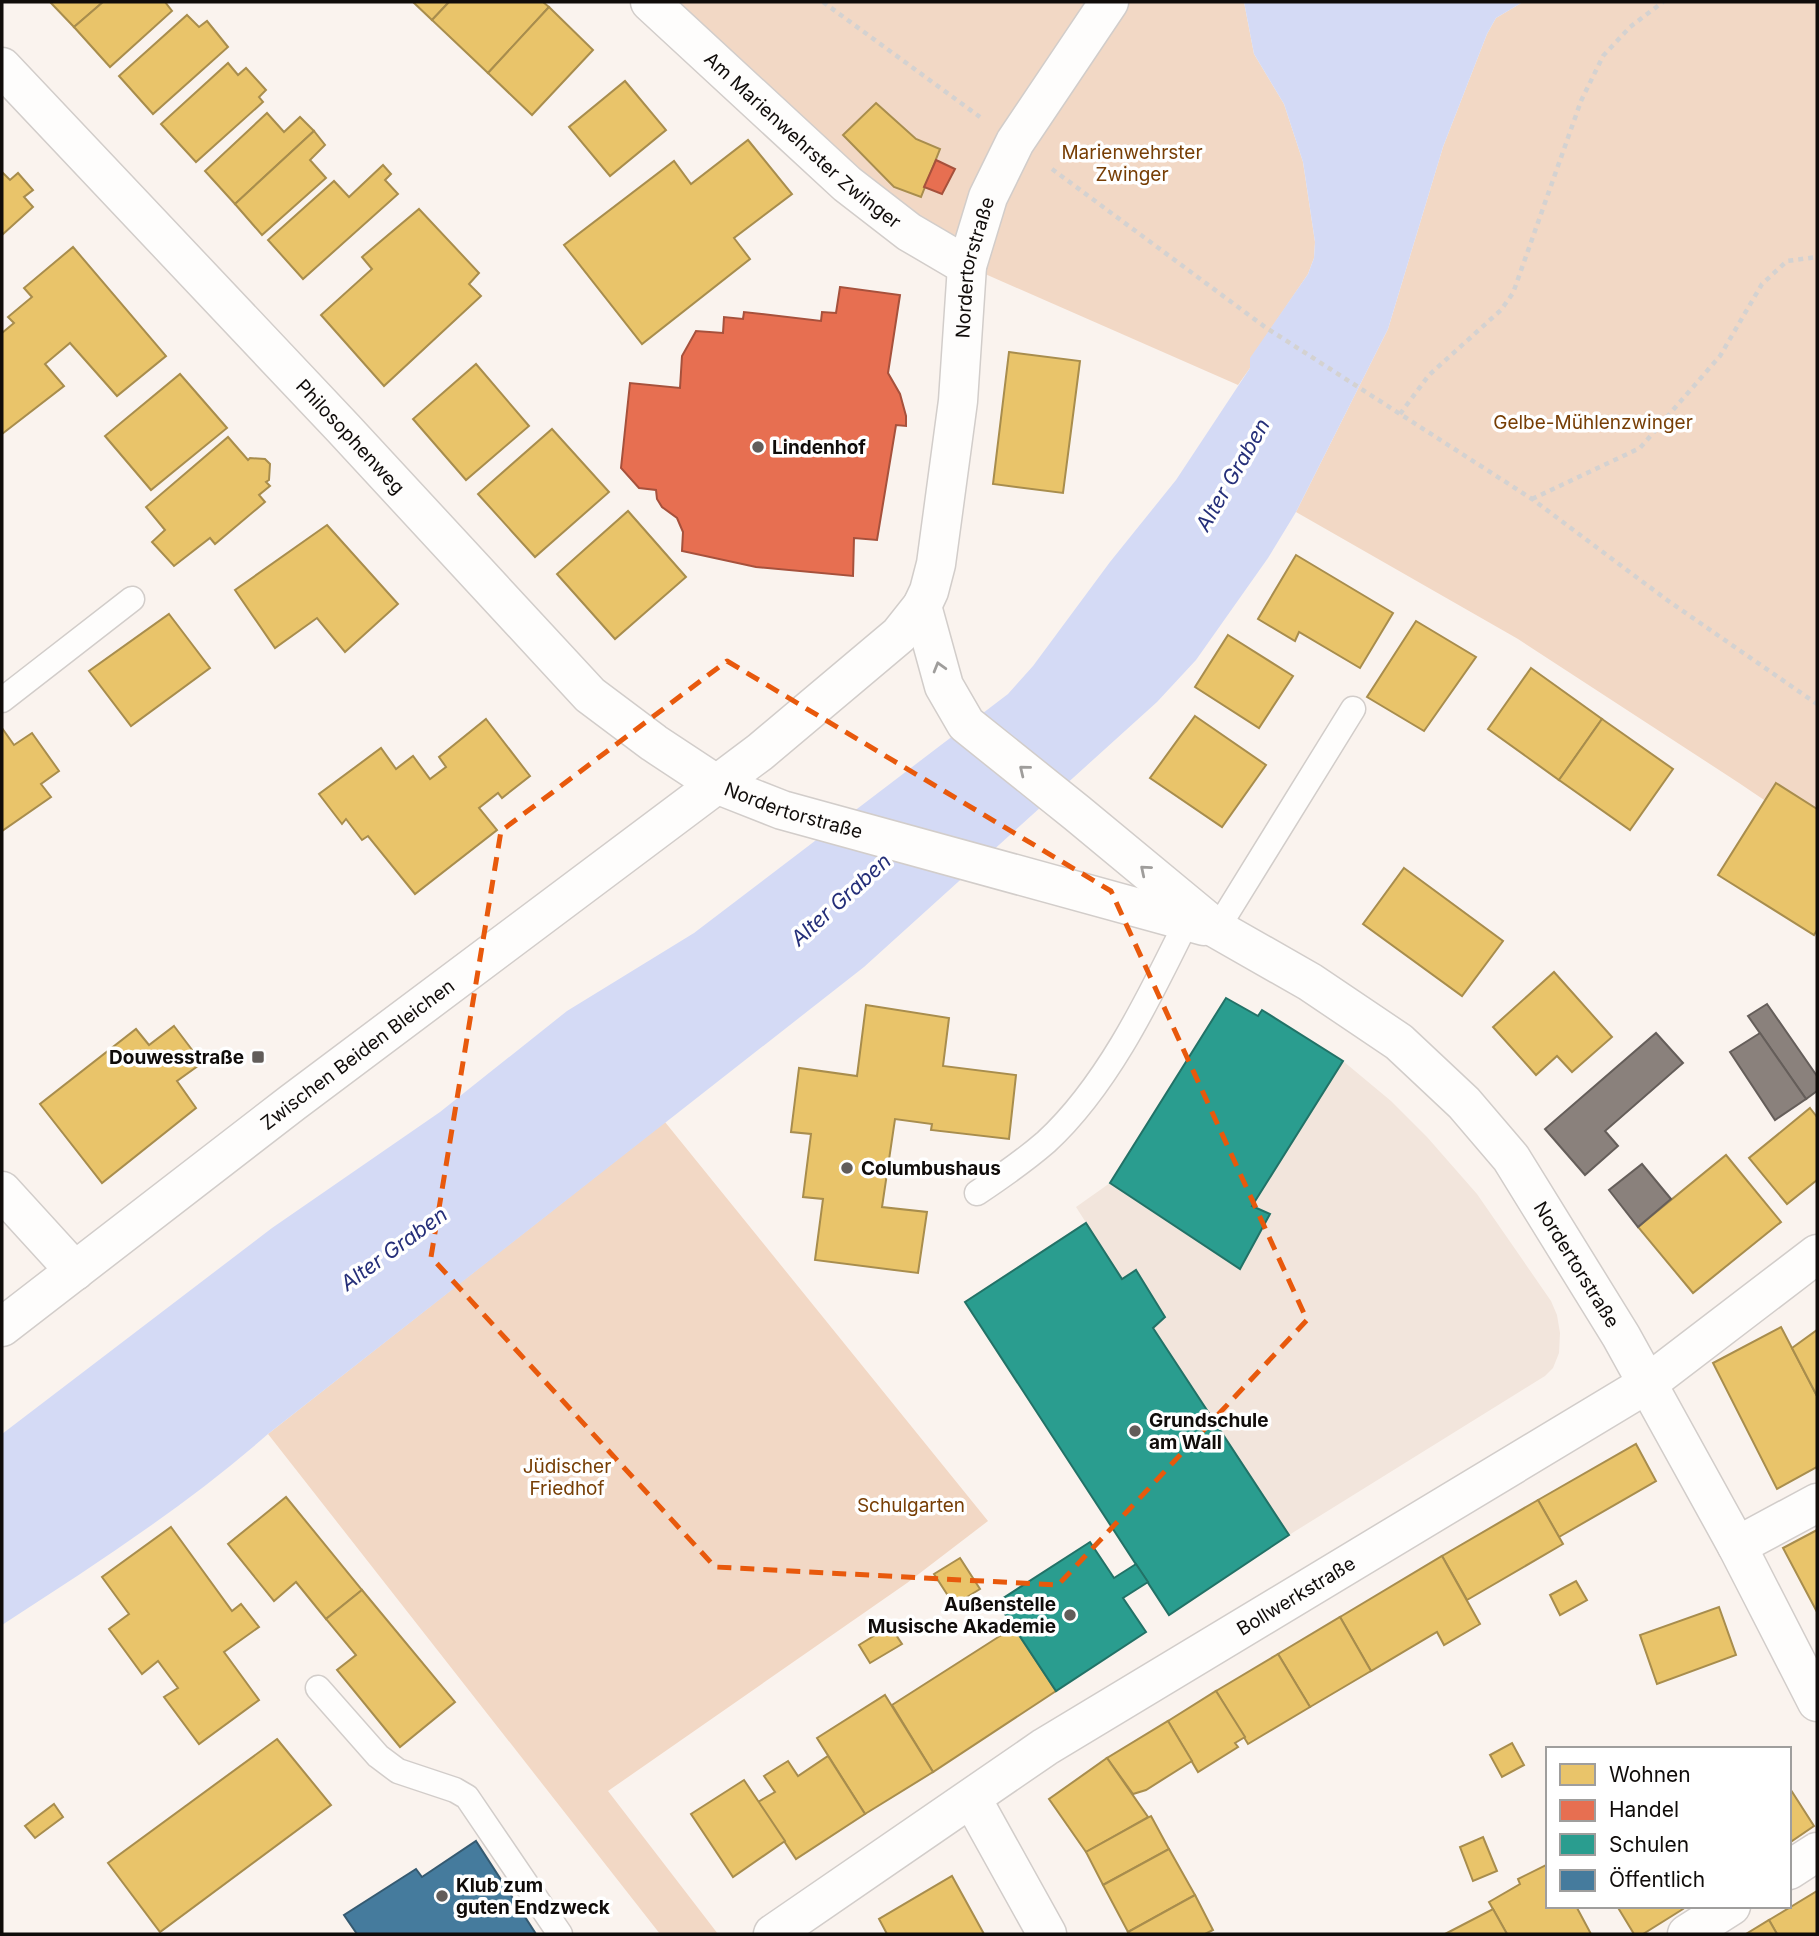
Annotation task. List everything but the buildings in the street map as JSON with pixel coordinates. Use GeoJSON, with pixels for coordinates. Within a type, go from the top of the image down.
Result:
{"type":"FeatureCollection","features":[{"type":"Feature","properties":{"kind":"street","name":"Am Marienwehrster Zwinger"},"geometry":{"type":"LineString","coordinates":[[650,2],[847,184],[909,232],[967,266]]}},
{"type":"Feature","properties":{"kind":"street","name":"Nordertorstraße"},"geometry":{"type":"LineString","coordinates":[[716,783],[760,752],[871,660],[900,635],[922,606],[936,565],[958,401],[967,266],[988,197],[1015,142],[1109,2]]}},
{"type":"Feature","properties":{"kind":"street","name":"Philosophenweg"},"geometry":{"type":"LineString","coordinates":[[2,66],[590,695],[654,743],[716,783]]}},
{"type":"Feature","properties":{"kind":"street","name":"Nordertorstraße"},"geometry":{"type":"LineString","coordinates":[[922,606],[944,686],[965,724],[1077,813],[1202,925]]}},
{"type":"Feature","properties":{"kind":"street","name":"Nordertorstraße"},"geometry":{"type":"LineString","coordinates":[[716,783],[782,810],[1202,925],[1310,982],[1399,1042],[1464,1103],[1518,1168],[1588,1279],[1737,1546],[1816,1695]]}},
{"type":"Feature","properties":{"kind":"street","name":"Zwischen Beiden Bleichen"},"geometry":{"type":"LineString","coordinates":[[2,1328],[132,1224],[716,783]]}},
{"type":"Feature","properties":{"kind":"street"},"geometry":{"type":"LineString","coordinates":[[2,1191],[75,1271]]}},
{"type":"Feature","properties":{"kind":"street","name":"Bollwerkstraße"},"geometry":{"type":"LineString","coordinates":[[773,1934],[1045,1747],[1647,1384],[1817,1254]]}},
{"type":"Feature","properties":{"kind":"street"},"geometry":{"type":"LineString","coordinates":[[1737,1546],[1817,1503]]}},
{"type":"Feature","properties":{"kind":"street"},"geometry":{"type":"LineString","coordinates":[[972,1799],[1046,1934]]}},
{"type":"Feature","properties":{"kind":"street"},"geometry":{"type":"LineString","coordinates":[[1791,1869],[1817,1852]]}},
{"type":"Feature","properties":{"kind":"street"},"geometry":{"type":"LineString","coordinates":[[1687,1934],[1728,1908]]}},
{"type":"Feature","properties":{"kind":"lane"},"geometry":{"type":"LineString","coordinates":[[2,700],[132,599]]}},
{"type":"Feature","properties":{"kind":"lane"},"geometry":{"type":"LineString","coordinates":[[977,1193],[1013,1169],[1069,1118],[1353,709]]}},
{"type":"Feature","properties":{"kind":"lane"},"geometry":{"type":"LineString","coordinates":[[318,1688],[378,1756],[398,1771],[455,1790],[467,1797],[560,1934]]}},
{"type":"Feature","properties":{"kind":"path"},"geometry":{"type":"LineString","coordinates":[[823,2],[1265,327],[1532,499],[1667,600],[1817,704]]}},
{"type":"Feature","properties":{"kind":"path"},"geometry":{"type":"LineString","coordinates":[[1400,414],[1429,374],[1501,310],[1513,293],[1581,102],[1603,56],[1630,27],[1663,2]]}},
{"type":"Feature","properties":{"kind":"path"},"geometry":{"type":"LineString","coordinates":[[1532,499],[1640,448],[1720,356],[1762,285],[1787,261],[1817,257]]}},
{"type":"Feature","properties":{"kind":"highlighted area"},"geometry":{"type":"Polygon","coordinates":[[[727,661],[1111,891],[1307,1320],[1058,1585],[715,1567],[431,1257],[501,831],[727,661]]]}},
{"type":"Feature","properties":{"kind":"shaded area"},"geometry":{"type":"Polygon","coordinates":[[[1343,1061],[1391,1101],[1477,1194],[1551,1301],[1560,1333],[1559,1353],[1553,1368],[1545,1376],[1289,1535],[1153,1328],[1136,1270],[1122,1279],[1076,1207],[1110,1183],[1240,1268],[1269,1214],[1252,1206],[1343,1061]]]}},
{"type":"Feature","properties":{"kind":"green space","name":"Marienwehrster Zwinger"},"geometry":{"type":"Polygon","coordinates":[[[650,2],[1244,2],[1254,54],[1284,104],[1303,162],[1315,242],[1314,258],[1308,274],[1251,358],[1250,368],[1238,385],[967,266],[650,2]]]}},
{"type":"Feature","properties":{"kind":"green space","name":"Gelbe-Mühlenzwinger"},"geometry":{"type":"Polygon","coordinates":[[[1523,2],[1817,2],[1817,836],[1518,639],[1296,512],[1388,329],[1443,147],[1487,34],[1496,18],[1523,2]]]}},
{"type":"Feature","properties":{"kind":"green space","name":"Jüdischer Friedhof"},"geometry":{"type":"Polygon","coordinates":[[[665,1122],[988,1521],[907,1583],[608,1791],[718,1934],[660,1934],[268,1434],[665,1122]]]}},
{"type":"Feature","properties":{"kind":"water","name":"Alter Graben"},"geometry":{"type":"Polygon","coordinates":[[[1244,2],[1523,2],[1496,18],[1487,34],[1443,147],[1388,329],[1296,512],[1268,558],[1196,660],[1157,702],[864,967],[205,1486],[105,1558],[2,1625],[2,1434],[272,1228],[440,1112],[567,1011],[694,933],[1008,694],[1033,666],[1110,562],[1176,480],[1250,368],[1250,358],[1308,274],[1314,258],[1315,242],[1303,162],[1284,104],[1254,54],[1244,2]]]}},
{"type":"Feature","properties":{"kind":"place","name":"Lindenhof"},"geometry":{"type":"Point","coordinates":[758,447]}},
{"type":"Feature","properties":{"kind":"place","name":"Douwesstraße"},"geometry":{"type":"Point","coordinates":[258,1057]}},
{"type":"Feature","properties":{"kind":"place","name":"Columbushaus"},"geometry":{"type":"Point","coordinates":[847,1168]}},
{"type":"Feature","properties":{"kind":"place","name":"Grundschule am Wall"},"geometry":{"type":"Point","coordinates":[1135,1431]}},
{"type":"Feature","properties":{"kind":"place","name":"Außenstelle Musische Akademie"},"geometry":{"type":"Point","coordinates":[1070,1615]}},
{"type":"Feature","properties":{"kind":"place","name":"Klub zum guten Endzweck"},"geometry":{"type":"Point","coordinates":[442,1896]}},
{"type":"Feature","properties":{"kind":"park label","name":"Schulgarten"},"geometry":{"type":"Point","coordinates":[911,1505]}}]}
